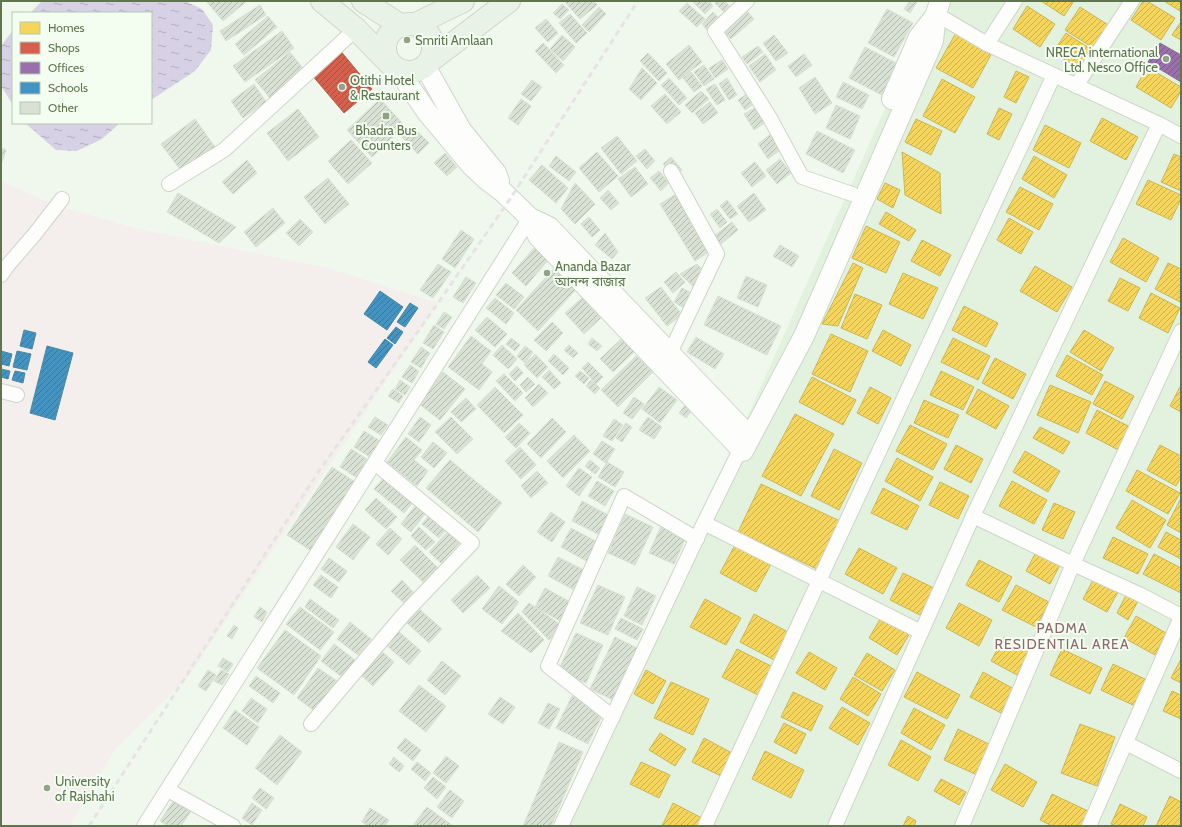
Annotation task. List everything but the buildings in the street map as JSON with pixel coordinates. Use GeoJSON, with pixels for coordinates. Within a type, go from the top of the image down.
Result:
{"type":"FeatureCollection","features":[{"type":"Feature","properties":{"kind":"main road"},"geometry":{"type":"LineString","coordinates":[[322,1],[356,29],[395,68],[403,72],[419,70],[509,1]]}},
{"type":"Feature","properties":{"kind":"main road"},"geometry":{"type":"LineString","coordinates":[[363,1],[408,25],[426,30],[433,46],[432,54],[427,64]]}},
{"type":"Feature","properties":{"kind":"main road"},"geometry":{"type":"LineString","coordinates":[[433,1],[461,2]]}},
{"type":"Feature","properties":{"kind":"main road"},"geometry":{"type":"LineString","coordinates":[[461,2],[408,25],[393,29],[385,43],[387,59],[427,112],[472,166],[503,192],[530,218],[549,227],[670,353],[742,443]]}},
{"type":"Feature","properties":{"kind":"main road"},"geometry":{"type":"LineString","coordinates":[[742,443],[794,330],[919,37],[938,8]]}},
{"type":"Feature","properties":{"kind":"main road"},"geometry":{"type":"LineString","coordinates":[[742,443],[807,328],[933,40],[938,8]]}},
{"type":"Feature","properties":{"kind":"main road"},"geometry":{"type":"LineString","coordinates":[[427,64],[461,130],[496,173],[503,192]]}},
{"type":"Feature","properties":{"kind":"main road"},"geometry":{"type":"LineString","coordinates":[[530,218],[538,236],[742,443]]}},
{"type":"Feature","properties":{"kind":"street"},"geometry":{"type":"LineString","coordinates":[[747,1],[715,31],[770,118],[802,177],[852,194]]}},
{"type":"Feature","properties":{"kind":"street"},"geometry":{"type":"LineString","coordinates":[[987,44],[1015,1]]}},
{"type":"Feature","properties":{"kind":"street"},"geometry":{"type":"LineString","coordinates":[[1076,86],[1132,1]]}},
{"type":"Feature","properties":{"kind":"street"},"geometry":{"type":"LineString","coordinates":[[938,8],[987,44],[1159,124],[1181,136]]}},
{"type":"Feature","properties":{"kind":"street"},"geometry":{"type":"LineString","coordinates":[[169,184],[224,150],[356,29]]}},
{"type":"Feature","properties":{"kind":"street"},"geometry":{"type":"LineString","coordinates":[[705,826],[1054,75]]}},
{"type":"Feature","properties":{"kind":"street"},"geometry":{"type":"LineString","coordinates":[[835,826],[973,516],[1159,124]]}},
{"type":"Feature","properties":{"kind":"street"},"geometry":{"type":"LineString","coordinates":[[670,353],[717,254],[671,171]]}},
{"type":"Feature","properties":{"kind":"street"},"geometry":{"type":"LineString","coordinates":[[1,275],[62,199]]}},
{"type":"Feature","properties":{"kind":"street"},"geometry":{"type":"LineString","coordinates":[[144,826],[530,218]]}},
{"type":"Feature","properties":{"kind":"street"},"geometry":{"type":"LineString","coordinates":[[962,826],[1073,564],[1181,331]]}},
{"type":"Feature","properties":{"kind":"street"},"geometry":{"type":"LineString","coordinates":[[1,391],[17,395]]}},
{"type":"Feature","properties":{"kind":"street"},"geometry":{"type":"LineString","coordinates":[[561,826],[742,443]]}},
{"type":"Feature","properties":{"kind":"street"},"geometry":{"type":"LineString","coordinates":[[311,724],[404,614],[472,543],[375,463]]}},
{"type":"Feature","properties":{"kind":"street"},"geometry":{"type":"LineString","coordinates":[[613,717],[548,666],[624,496],[697,539]]}},
{"type":"Feature","properties":{"kind":"street"},"geometry":{"type":"LineString","coordinates":[[973,516],[1132,591],[1181,617],[1089,826]]}},
{"type":"Feature","properties":{"kind":"street"},"geometry":{"type":"LineString","coordinates":[[704,522],[921,632]]}},
{"type":"Feature","properties":{"kind":"street"},"geometry":{"type":"LineString","coordinates":[[1126,743],[1181,771]]}},
{"type":"Feature","properties":{"kind":"street"},"geometry":{"type":"LineString","coordinates":[[168,790],[233,826]]}},
{"type":"Feature","properties":{"kind":"shaded area"},"geometry":{"type":"Polygon","coordinates":[[[935,1],[1181,1],[1181,826],[561,826],[741,431],[925,19],[935,1]]]}},
{"type":"Feature","properties":{"kind":"shaded area"},"geometry":{"type":"Polygon","coordinates":[[[1,181],[50,203],[138,229],[328,268],[438,303],[188,677],[115,750],[70,826],[1,826],[1,181]]]}},
{"type":"Feature","properties":{"kind":"water"},"geometry":{"type":"Polygon","coordinates":[[[42,1],[185,1],[202,9],[213,25],[211,50],[195,71],[152,99],[152,12],[31,12],[42,1]]]}},
{"type":"Feature","properties":{"kind":"water"},"geometry":{"type":"Polygon","coordinates":[[[12,31],[12,103],[1,86],[1,46],[12,31]]]}},
{"type":"Feature","properties":{"kind":"water"},"geometry":{"type":"Polygon","coordinates":[[[26,124],[119,124],[102,139],[77,151],[56,150],[26,124]]]}},
{"type":"Feature","properties":{"kind":"railway"},"geometry":{"type":"LineString","coordinates":[[89,826],[319,471],[510,199],[638,1]]}},
{"type":"Feature","properties":{"kind":"place","name":"Smriti Amlaan"},"geometry":{"type":"Point","coordinates":[407,40]}},
{"type":"Feature","properties":{"kind":"place","name":"NRECA international Ltd. Nesco Offjce"},"geometry":{"type":"Point","coordinates":[1166,59]}},
{"type":"Feature","properties":{"kind":"place","name":"Otithi Hotel & Restaurant"},"geometry":{"type":"Point","coordinates":[342,87]}},
{"type":"Feature","properties":{"kind":"place","name":"Bhadra Bus Counters"},"geometry":{"type":"Point","coordinates":[386,116]}},
{"type":"Feature","properties":{"kind":"place","name":"Ananda Bazar আনন্দ বাজার"},"geometry":{"type":"Point","coordinates":[547,273]}},
{"type":"Feature","properties":{"kind":"place","name":"University of Rajshahi"},"geometry":{"type":"Point","coordinates":[47,788]}},
{"type":"Feature","properties":{"kind":"district","name":"PADMA RESIDENTIAL AREA"},"geometry":{"type":"Point","coordinates":[1062,636]}}]}
